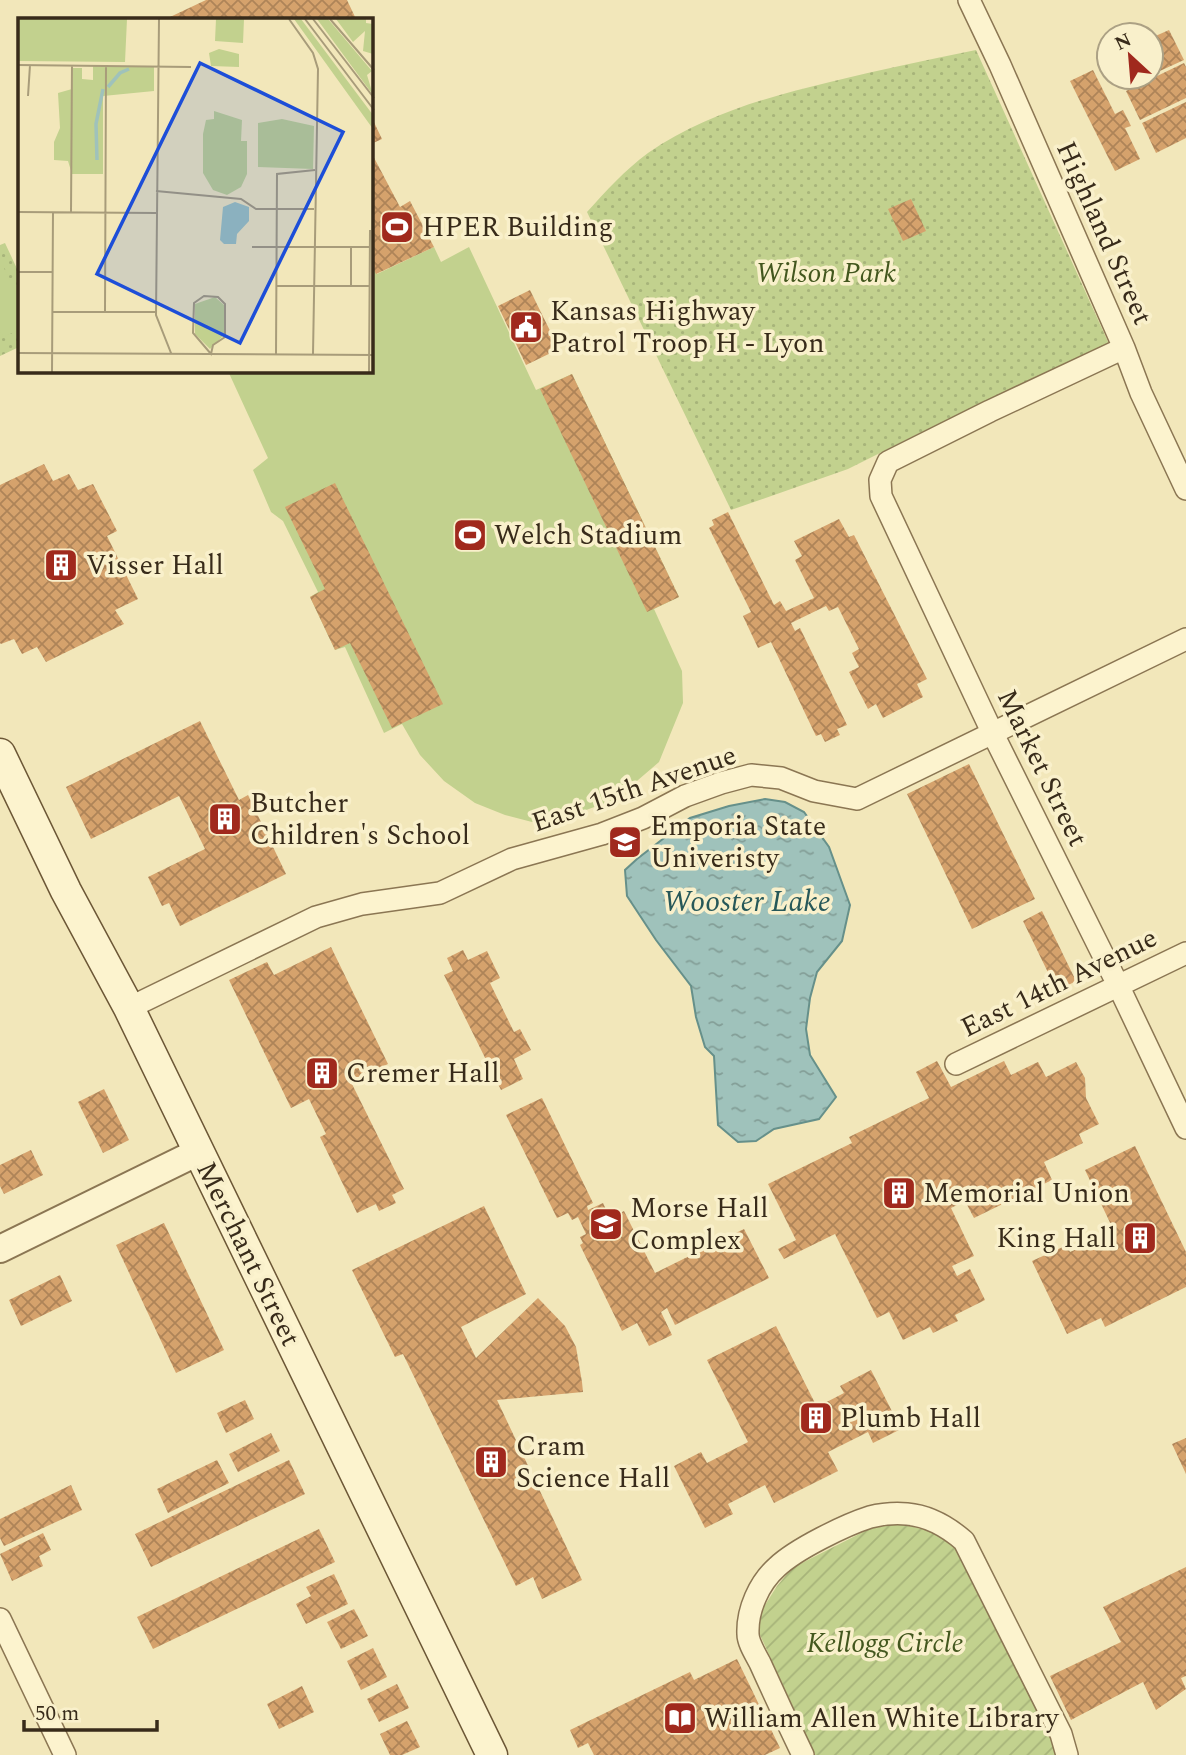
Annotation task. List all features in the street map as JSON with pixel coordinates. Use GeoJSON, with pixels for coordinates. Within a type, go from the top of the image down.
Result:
{"type":"FeatureCollection","features":[{"type":"Feature","properties":{"kind":"main road","name":"Merchant Street"},"geometry":{"type":"LineString","coordinates":[[0,754],[66,891],[129,1008],[492,1755]]}},
{"type":"Feature","properties":{"kind":"street","name":"Highland Street"},"geometry":{"type":"LineString","coordinates":[[969,0],[1124,348],[1141,393],[1186,489]]}},
{"type":"Feature","properties":{"kind":"street","name":"Market Street"},"geometry":{"type":"LineString","coordinates":[[1124,348],[888,462],[880,480],[881,496],[993,734],[1186,1128]]}},
{"type":"Feature","properties":{"kind":"street","name":"East 15th Avenue"},"geometry":{"type":"LineString","coordinates":[[129,1008],[316,917],[362,904],[440,893],[512,859],[602,834],[643,818],[684,796],[721,783],[751,775],[781,778],[814,792],[857,799],[1186,639]]}},
{"type":"Feature","properties":{"kind":"street","name":"East 14th Avenue"},"geometry":{"type":"LineString","coordinates":[[956,1064],[1186,953]]}},
{"type":"Feature","properties":{"kind":"street"},"geometry":{"type":"LineString","coordinates":[[0,1249],[198,1152]]}},
{"type":"Feature","properties":{"kind":"street"},"geometry":{"type":"LineString","coordinates":[[803,1755],[748,1636],[751,1607],[757,1593],[775,1569],[795,1553],[870,1517],[908,1514],[943,1525],[964,1541],[1061,1734],[1066,1755]]}},
{"type":"Feature","properties":{"kind":"street"},"geometry":{"type":"LineString","coordinates":[[0,1619],[65,1755]]}},
{"type":"Feature","properties":{"kind":"green space","name":"Wilson Park"},"geometry":{"type":"Polygon","coordinates":[[[976,50],[1109,344],[848,469],[731,510],[587,212],[648,153],[713,118],[806,88],[976,50]]]}},
{"type":"Feature","properties":{"kind":"green space"},"geometry":{"type":"Polygon","coordinates":[[[5,243],[18,271],[18,347],[0,356],[0,245],[5,243]]]}},
{"type":"Feature","properties":{"kind":"green space","name":"Welch Stadium"},"geometry":{"type":"Polygon","coordinates":[[[434,247],[441,262],[469,247],[536,390],[572,374],[679,597],[654,609],[682,671],[683,703],[659,762],[616,799],[570,816],[532,822],[505,815],[475,803],[444,781],[420,755],[402,724],[384,733],[345,647],[335,650],[310,597],[318,592],[283,521],[271,512],[253,470],[268,458],[229,373],[373,373],[373,267],[377,274],[434,247]]]}},
{"type":"Feature","properties":{"kind":"green space"},"geometry":{"type":"Polygon","coordinates":[[[3,266],[18,298],[18,330],[3,337],[0,330],[0,267],[3,266]]]}},
{"type":"Feature","properties":{"kind":"green space","name":"Kellogg Circle"},"geometry":{"type":"Polygon","coordinates":[[[895,1524],[929,1531],[959,1549],[1054,1738],[1058,1755],[815,1755],[760,1635],[760,1613],[792,1568],[869,1529],[895,1524]]]}},
{"type":"Feature","properties":{"kind":"water","name":"Wooster Lake"},"geometry":{"type":"Polygon","coordinates":[[[765,799],[785,802],[804,812],[829,847],[850,905],[842,941],[817,972],[806,1029],[810,1055],[836,1097],[819,1119],[774,1129],[756,1141],[738,1142],[718,1125],[714,1056],[705,1047],[691,986],[627,896],[625,870],[690,818],[765,799]]]}},
{"type":"Feature","properties":{"kind":"building"},"geometry":{"type":"Polygon","coordinates":[[[206,0],[347,0],[356,18],[170,18],[206,0]]]}},
{"type":"Feature","properties":{"kind":"building"},"geometry":{"type":"Polygon","coordinates":[[[1169,30],[1184,60],[1165,69],[1165,32],[1169,30]]]}},
{"type":"Feature","properties":{"kind":"building"},"geometry":{"type":"Polygon","coordinates":[[[1184,63],[1186,98],[1140,120],[1126,91],[1165,91],[1165,72],[1184,63]]]}},
{"type":"Feature","properties":{"kind":"building"},"geometry":{"type":"Polygon","coordinates":[[[1093,70],[1095,91],[1104,91],[1115,114],[1123,110],[1131,126],[1125,128],[1140,159],[1115,171],[1070,81],[1093,70]]]}},
{"type":"Feature","properties":{"kind":"building"},"geometry":{"type":"Polygon","coordinates":[[[1186,102],[1186,138],[1156,153],[1142,123],[1186,102]]]}},
{"type":"Feature","properties":{"kind":"building","name":"HPER Building"},"geometry":{"type":"Polygon","coordinates":[[[373,120],[382,139],[373,143],[373,120]]]}},
{"type":"Feature","properties":{"kind":"building","name":"HPER Building"},"geometry":{"type":"Polygon","coordinates":[[[373,156],[400,207],[410,201],[434,247],[376,274],[373,268],[373,156]]]}},
{"type":"Feature","properties":{"kind":"building"},"geometry":{"type":"Polygon","coordinates":[[[911,199],[926,231],[903,241],[888,209],[911,199]]]}},
{"type":"Feature","properties":{"kind":"building"},"geometry":{"type":"Polygon","coordinates":[[[530,290],[559,349],[526,365],[498,306],[530,290]]]}},
{"type":"Feature","properties":{"kind":"building"},"geometry":{"type":"Polygon","coordinates":[[[572,374],[679,597],[647,612],[540,389],[572,374]]]}},
{"type":"Feature","properties":{"kind":"building","name":"Visser Hall"},"geometry":{"type":"Polygon","coordinates":[[[44,464],[53,481],[69,474],[78,490],[93,484],[117,531],[107,536],[138,599],[115,610],[124,624],[46,662],[37,647],[22,654],[14,639],[0,643],[0,485],[44,464]]]}},
{"type":"Feature","properties":{"kind":"building"},"geometry":{"type":"Polygon","coordinates":[[[335,483],[443,704],[392,728],[350,643],[335,650],[310,597],[325,589],[285,507],[335,483]]]}},
{"type":"Feature","properties":{"kind":"building"},"geometry":{"type":"Polygon","coordinates":[[[728,512],[774,605],[780,601],[786,611],[814,598],[795,560],[802,556],[794,541],[839,519],[849,537],[854,535],[927,679],[917,684],[923,697],[883,718],[876,704],[868,709],[849,672],[859,667],[852,653],[859,649],[838,607],[829,611],[826,606],[791,623],[795,631],[800,628],[847,725],[837,729],[840,735],[825,742],[821,734],[816,736],[771,642],[758,648],[743,616],[751,612],[709,528],[714,525],[712,520],[728,512]]]}},
{"type":"Feature","properties":{"kind":"building","name":"Butcher Children's School"},"geometry":{"type":"Polygon","coordinates":[[[200,721],[239,800],[248,795],[286,874],[180,926],[169,903],[162,906],[148,877],[205,849],[179,796],[91,839],[66,787],[200,721]]]}},
{"type":"Feature","properties":{"kind":"building"},"geometry":{"type":"Polygon","coordinates":[[[969,764],[1035,899],[972,929],[907,794],[969,764]]]}},
{"type":"Feature","properties":{"kind":"building"},"geometry":{"type":"Polygon","coordinates":[[[1042,911],[1076,981],[1057,991],[1023,921],[1042,911]]]}},
{"type":"Feature","properties":{"kind":"building","name":"Cremer Hall"},"geometry":{"type":"Polygon","coordinates":[[[331,947],[388,1064],[351,1082],[404,1189],[392,1195],[396,1203],[379,1211],[376,1204],[357,1213],[320,1137],[326,1134],[309,1099],[291,1108],[229,980],[267,962],[274,975],[331,947]]]}},
{"type":"Feature","properties":{"kind":"building"},"geometry":{"type":"Polygon","coordinates":[[[463,950],[468,960],[487,951],[500,978],[490,983],[514,1032],[520,1029],[531,1050],[514,1059],[523,1079],[501,1090],[444,975],[453,971],[447,958],[463,950]]]}},
{"type":"Feature","properties":{"kind":"building","name":"Memorial Union"},"geometry":{"type":"Polygon","coordinates":[[[937,1061],[951,1087],[1004,1061],[1011,1075],[1038,1062],[1046,1077],[1076,1062],[1085,1078],[1086,1098],[1099,1124],[1079,1134],[1083,1143],[1044,1162],[1052,1180],[974,1218],[965,1201],[951,1208],[974,1256],[952,1266],[957,1276],[970,1269],[985,1300],[955,1315],[958,1321],[933,1333],[930,1327],[903,1340],[889,1312],[877,1318],[835,1234],[784,1259],[778,1249],[796,1240],[768,1184],[852,1143],[849,1137],[929,1098],[916,1072],[937,1061]]]}},
{"type":"Feature","properties":{"kind":"building"},"geometry":{"type":"Polygon","coordinates":[[[104,1089],[129,1140],[103,1153],[78,1102],[104,1089]]]}},
{"type":"Feature","properties":{"kind":"building","name":"Morse Hall Complex"},"geometry":{"type":"Polygon","coordinates":[[[542,1098],[593,1203],[587,1206],[588,1210],[603,1203],[610,1218],[624,1211],[655,1273],[744,1229],[769,1278],[675,1325],[667,1308],[661,1312],[672,1335],[649,1346],[637,1323],[622,1331],[580,1245],[583,1243],[580,1237],[586,1234],[578,1217],[572,1220],[568,1213],[557,1218],[506,1115],[542,1098]]]}},
{"type":"Feature","properties":{"kind":"building","name":"King Hall"},"geometry":{"type":"Polygon","coordinates":[[[1135,1146],[1186,1252],[1186,1287],[1105,1327],[1101,1318],[1067,1334],[1032,1261],[1067,1245],[1070,1252],[1114,1231],[1085,1170],[1135,1146]]]}},
{"type":"Feature","properties":{"kind":"building"},"geometry":{"type":"Polygon","coordinates":[[[31,1150],[43,1175],[4,1194],[0,1186],[0,1165],[31,1150]]]}},
{"type":"Feature","properties":{"kind":"building","name":"Cram Science Hall"},"geometry":{"type":"Polygon","coordinates":[[[484,1206],[526,1294],[461,1327],[476,1358],[538,1298],[565,1326],[576,1347],[582,1382],[583,1392],[497,1400],[582,1580],[542,1599],[533,1577],[516,1586],[403,1354],[395,1357],[352,1270],[484,1206]]]}},
{"type":"Feature","properties":{"kind":"building"},"geometry":{"type":"Polygon","coordinates":[[[164,1223],[224,1350],[176,1373],[116,1245],[164,1223]]]}},
{"type":"Feature","properties":{"kind":"building"},"geometry":{"type":"Polygon","coordinates":[[[60,1275],[72,1301],[21,1326],[9,1300],[60,1275]]]}},
{"type":"Feature","properties":{"kind":"building","name":"Plumb Hall"},"geometry":{"type":"Polygon","coordinates":[[[776,1326],[817,1407],[844,1393],[840,1386],[871,1370],[901,1429],[873,1443],[868,1432],[828,1452],[838,1471],[774,1503],[765,1485],[728,1504],[733,1514],[705,1528],[674,1466],[701,1452],[707,1463],[748,1442],[707,1360],[776,1326]]]}},
{"type":"Feature","properties":{"kind":"building"},"geometry":{"type":"Polygon","coordinates":[[[245,1400],[254,1419],[226,1433],[217,1413],[245,1400]]]}},
{"type":"Feature","properties":{"kind":"building"},"geometry":{"type":"Polygon","coordinates":[[[271,1433],[280,1451],[238,1472],[229,1454],[271,1433]]]}},
{"type":"Feature","properties":{"kind":"building"},"geometry":{"type":"Polygon","coordinates":[[[1186,1438],[1186,1474],[1172,1444],[1186,1438]]]}},
{"type":"Feature","properties":{"kind":"building"},"geometry":{"type":"Polygon","coordinates":[[[217,1460],[229,1483],[168,1513],[157,1489],[217,1460]]]}},
{"type":"Feature","properties":{"kind":"building"},"geometry":{"type":"Polygon","coordinates":[[[289,1460],[305,1494],[151,1567],[135,1534],[289,1460]]]}},
{"type":"Feature","properties":{"kind":"building"},"geometry":{"type":"Polygon","coordinates":[[[71,1485],[82,1510],[4,1546],[0,1538],[0,1519],[71,1485]]]}},
{"type":"Feature","properties":{"kind":"building"},"geometry":{"type":"Polygon","coordinates":[[[319,1529],[335,1562],[153,1649],[137,1617],[319,1529]]]}},
{"type":"Feature","properties":{"kind":"building"},"geometry":{"type":"Polygon","coordinates":[[[43,1533],[51,1550],[39,1556],[43,1566],[12,1581],[0,1554],[43,1533]]]}},
{"type":"Feature","properties":{"kind":"building"},"geometry":{"type":"Polygon","coordinates":[[[1186,1567],[1186,1676],[1181,1678],[1186,1689],[1156,1710],[1143,1682],[1071,1720],[1050,1676],[1121,1642],[1103,1607],[1186,1567]]]}},
{"type":"Feature","properties":{"kind":"building"},"geometry":{"type":"Polygon","coordinates":[[[334,1574],[348,1604],[306,1624],[296,1604],[311,1596],[306,1587],[334,1574]]]}},
{"type":"Feature","properties":{"kind":"building"},"geometry":{"type":"Polygon","coordinates":[[[354,1609],[368,1636],[341,1649],[327,1622],[354,1609]]]}},
{"type":"Feature","properties":{"kind":"building"},"geometry":{"type":"Polygon","coordinates":[[[373,1648],[387,1677],[361,1690],[347,1661],[373,1648]]]}},
{"type":"Feature","properties":{"kind":"building","name":"William Allen White Library"},"geometry":{"type":"Polygon","coordinates":[[[737,1659],[780,1748],[765,1755],[594,1755],[588,1743],[578,1748],[570,1730],[690,1672],[694,1680],[737,1659]]]}},
{"type":"Feature","properties":{"kind":"building"},"geometry":{"type":"Polygon","coordinates":[[[397,1684],[409,1708],[379,1722],[367,1699],[397,1684]]]}},
{"type":"Feature","properties":{"kind":"building"},"geometry":{"type":"Polygon","coordinates":[[[302,1686],[314,1712],[279,1729],[267,1704],[302,1686]]]}},
{"type":"Feature","properties":{"kind":"building"},"geometry":{"type":"Polygon","coordinates":[[[407,1721],[420,1747],[402,1755],[390,1755],[380,1734],[407,1721]]]}},
{"type":"Feature","properties":{"kind":"place","name":"HPER Building"},"geometry":{"type":"Point","coordinates":[397,227]}},
{"type":"Feature","properties":{"kind":"place","name":"Kansas Highway Patrol Troop H - Lyon"},"geometry":{"type":"Point","coordinates":[526,327]}},
{"type":"Feature","properties":{"kind":"place","name":"Welch Stadium"},"geometry":{"type":"Point","coordinates":[470,535]}},
{"type":"Feature","properties":{"kind":"place","name":"Visser Hall"},"geometry":{"type":"Point","coordinates":[61,565]}},
{"type":"Feature","properties":{"kind":"place","name":"Butcher Children's School"},"geometry":{"type":"Point","coordinates":[225,819]}},
{"type":"Feature","properties":{"kind":"place","name":"Emporia State Univeristy"},"geometry":{"type":"Point","coordinates":[625,842]}},
{"type":"Feature","properties":{"kind":"place","name":"Cremer Hall"},"geometry":{"type":"Point","coordinates":[322,1073]}},
{"type":"Feature","properties":{"kind":"place","name":"Memorial Union"},"geometry":{"type":"Point","coordinates":[899,1193]}},
{"type":"Feature","properties":{"kind":"place","name":"Morse Hall Complex"},"geometry":{"type":"Point","coordinates":[606,1224]}},
{"type":"Feature","properties":{"kind":"place","name":"King Hall"},"geometry":{"type":"Point","coordinates":[1140,1238]}},
{"type":"Feature","properties":{"kind":"place","name":"Plumb Hall"},"geometry":{"type":"Point","coordinates":[816,1418]}},
{"type":"Feature","properties":{"kind":"place","name":"Cram Science Hall"},"geometry":{"type":"Point","coordinates":[491,1462]}},
{"type":"Feature","properties":{"kind":"place","name":"William Allen White Library"},"geometry":{"type":"Point","coordinates":[680,1718]}}]}
